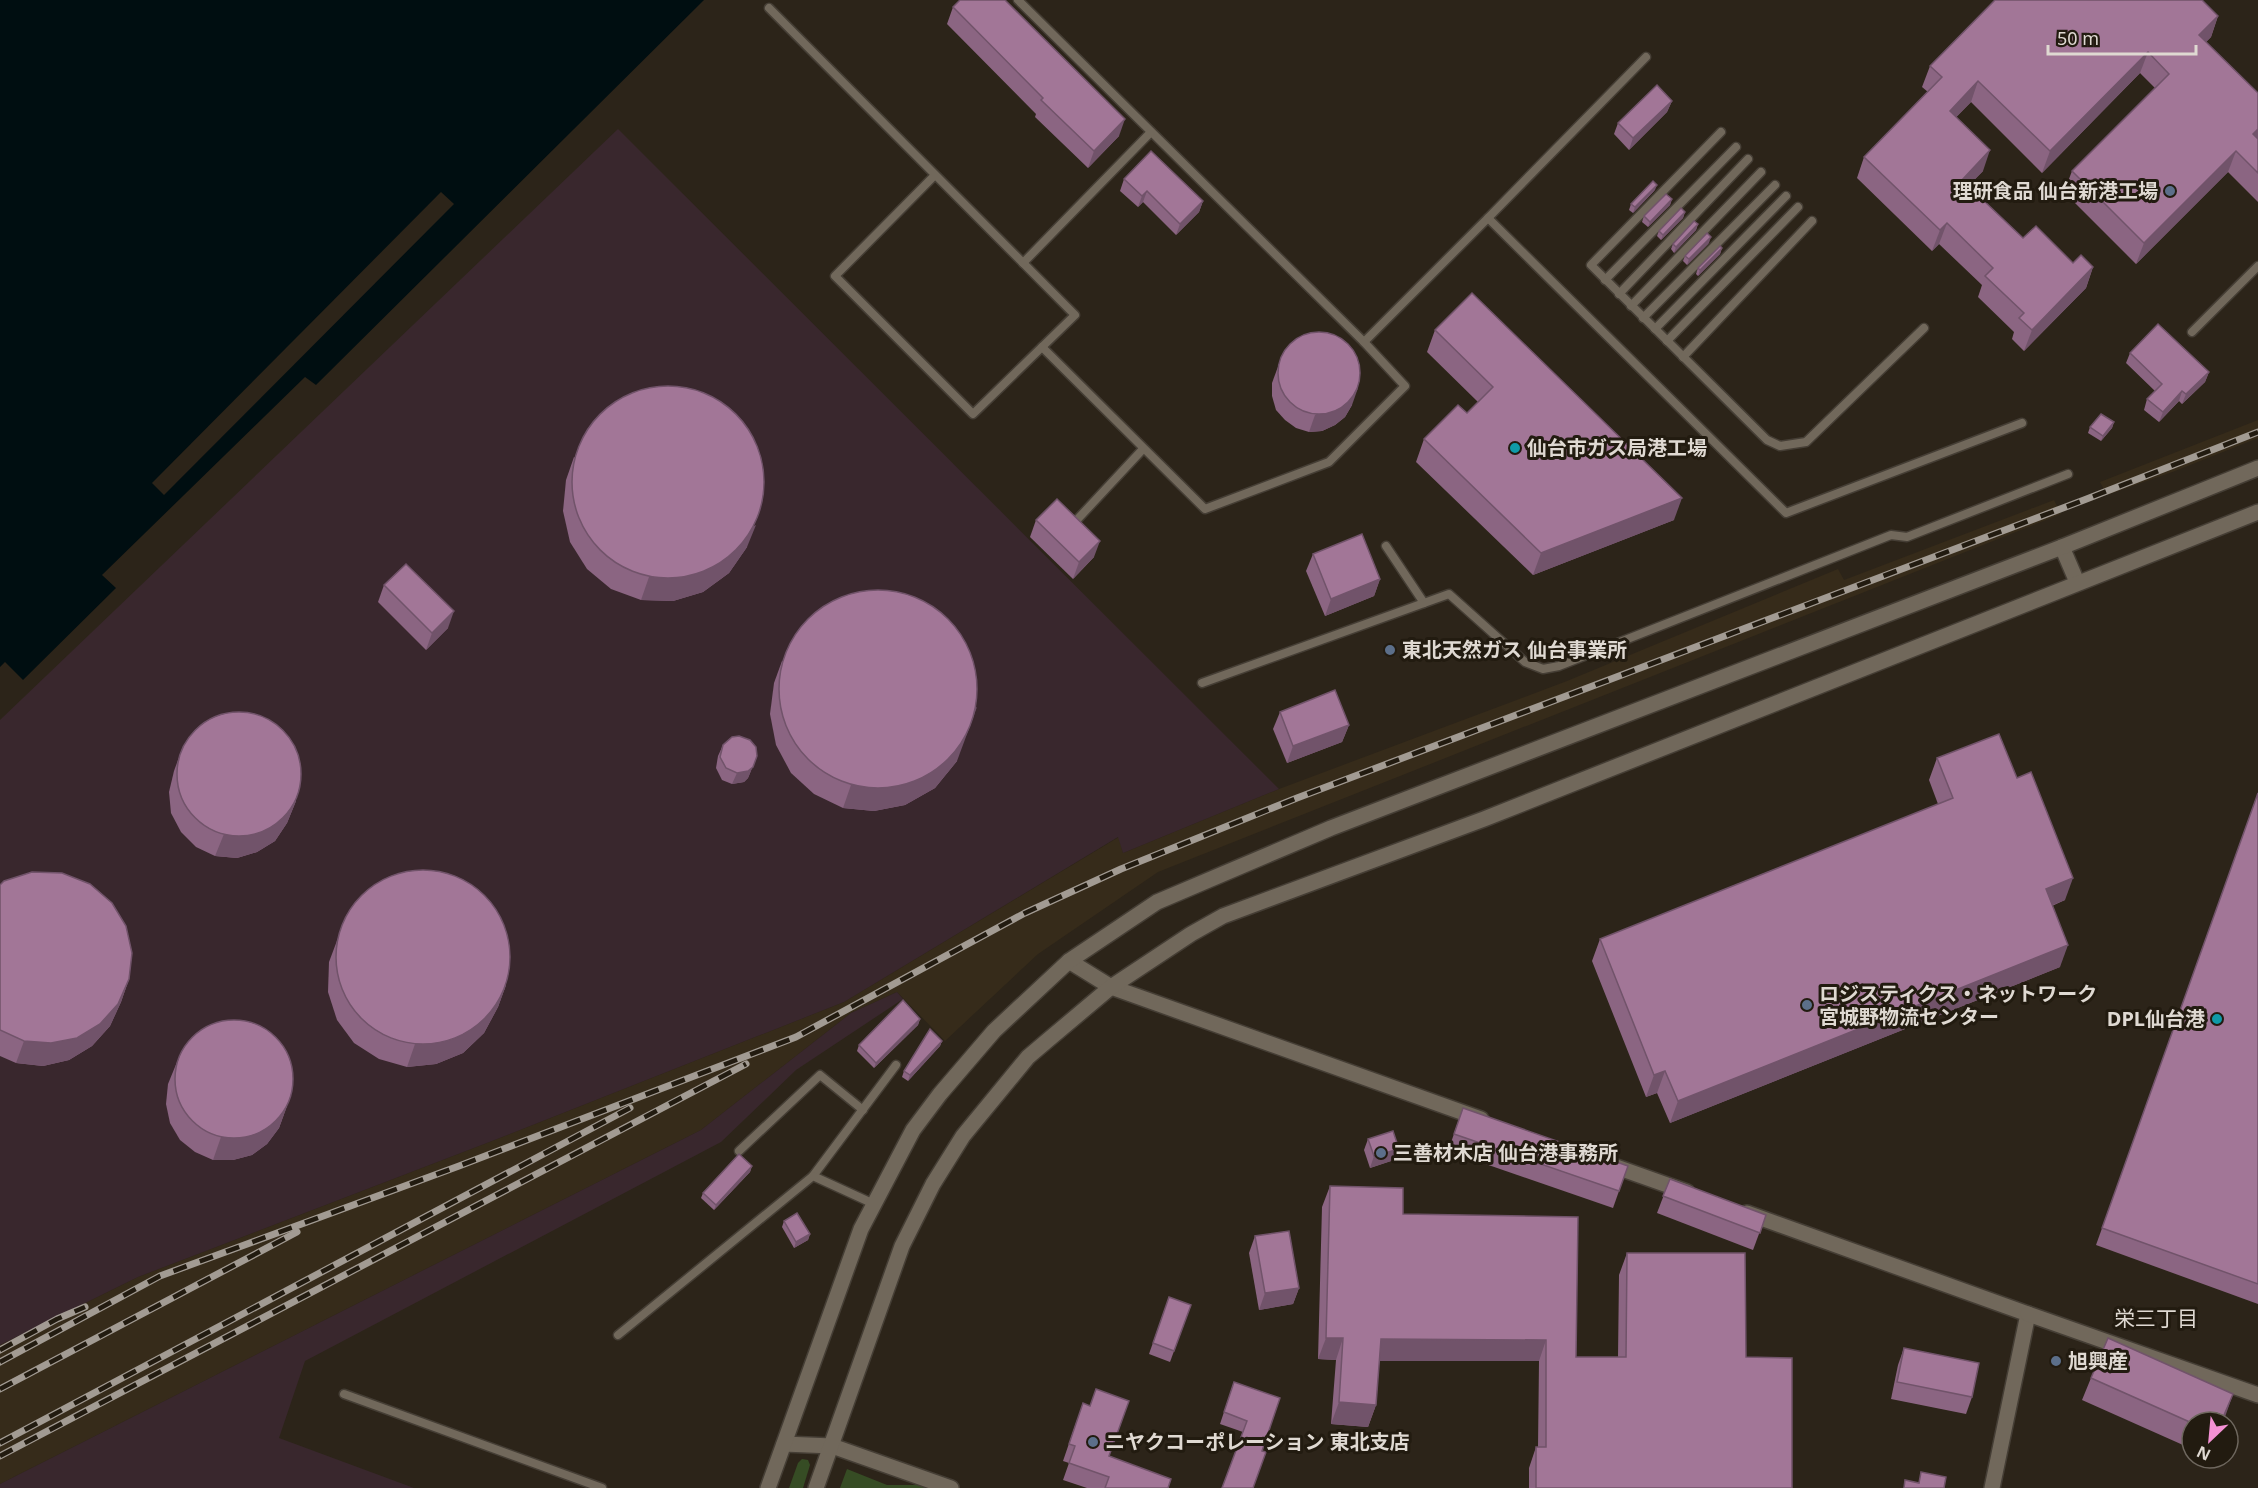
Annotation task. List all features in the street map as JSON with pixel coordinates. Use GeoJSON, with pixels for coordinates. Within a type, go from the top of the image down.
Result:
{"type":"FeatureCollection","features":[{"type":"Feature","properties":{"kind":"street"},"geometry":{"type":"LineString","coordinates":[[768,1488],[861,1229],[913,1130],[940,1094],[994,1031],[1069,961],[1157,902],[1320,833],[2062,547],[2258,468]]}},
{"type":"Feature","properties":{"kind":"street"},"geometry":{"type":"LineString","coordinates":[[816,1488],[902,1246],[933,1184],[963,1136],[1028,1057],[1111,987],[1191,934],[1223,916],[1484,819],[2258,512]]}},
{"type":"Feature","properties":{"kind":"street"},"geometry":{"type":"LineString","coordinates":[[2062,547],[2077,582]]}},
{"type":"Feature","properties":{"kind":"street"},"geometry":{"type":"LineString","coordinates":[[1069,961],[1111,987],[1490,1122]]}},
{"type":"Feature","properties":{"kind":"street"},"geometry":{"type":"LineString","coordinates":[[1591,1158],[1703,1198]]}},
{"type":"Feature","properties":{"kind":"street"},"geometry":{"type":"LineString","coordinates":[[1737,1210],[2258,1395]]}},
{"type":"Feature","properties":{"kind":"street"},"geometry":{"type":"LineString","coordinates":[[1992,1488],[2028,1314]]}},
{"type":"Feature","properties":{"kind":"street"},"geometry":{"type":"LineString","coordinates":[[784,1444],[832,1446],[951,1488]]}},
{"type":"Feature","properties":{"kind":"lane"},"geometry":{"type":"LineString","coordinates":[[1018,0],[1364,342],[1405,386],[1329,462],[1205,509],[1042,347]]}},
{"type":"Feature","properties":{"kind":"lane"},"geometry":{"type":"LineString","coordinates":[[769,8],[1075,315],[973,414],[836,276],[935,175]]}},
{"type":"Feature","properties":{"kind":"lane"},"geometry":{"type":"LineString","coordinates":[[1364,342],[1646,57]]}},
{"type":"Feature","properties":{"kind":"lane"},"geometry":{"type":"LineString","coordinates":[[1023,263],[1151,132]]}},
{"type":"Feature","properties":{"kind":"lane"},"geometry":{"type":"LineString","coordinates":[[1721,132],[1591,265],[1767,440],[1780,446],[1806,442],[1924,328]]}},
{"type":"Feature","properties":{"kind":"lane"},"geometry":{"type":"LineString","coordinates":[[1605,280],[1736,147]]}},
{"type":"Feature","properties":{"kind":"lane"},"geometry":{"type":"LineString","coordinates":[[1619,294],[1748,159]]}},
{"type":"Feature","properties":{"kind":"lane"},"geometry":{"type":"LineString","coordinates":[[1631,306],[1761,172]]}},
{"type":"Feature","properties":{"kind":"lane"},"geometry":{"type":"LineString","coordinates":[[1643,318],[1775,185]]}},
{"type":"Feature","properties":{"kind":"lane"},"geometry":{"type":"LineString","coordinates":[[1655,329],[1786,196]]}},
{"type":"Feature","properties":{"kind":"lane"},"geometry":{"type":"LineString","coordinates":[[1667,341],[1798,207]]}},
{"type":"Feature","properties":{"kind":"lane"},"geometry":{"type":"LineString","coordinates":[[1488,218],[1786,513],[2022,423]]}},
{"type":"Feature","properties":{"kind":"lane"},"geometry":{"type":"LineString","coordinates":[[1683,357],[1812,221]]}},
{"type":"Feature","properties":{"kind":"lane"},"geometry":{"type":"LineString","coordinates":[[2192,332],[2258,266]]}},
{"type":"Feature","properties":{"kind":"lane"},"geometry":{"type":"LineString","coordinates":[[1074,523],[1143,449]]}},
{"type":"Feature","properties":{"kind":"lane"},"geometry":{"type":"LineString","coordinates":[[1202,683],[1449,594],[1525,662],[1544,669],[1559,666],[1891,535],[1907,537],[2068,474]]}},
{"type":"Feature","properties":{"kind":"lane"},"geometry":{"type":"LineString","coordinates":[[1386,546],[1424,603]]}},
{"type":"Feature","properties":{"kind":"lane"},"geometry":{"type":"LineString","coordinates":[[618,1335],[813,1176],[896,1065]]}},
{"type":"Feature","properties":{"kind":"lane"},"geometry":{"type":"LineString","coordinates":[[739,1151],[820,1075],[862,1110]]}},
{"type":"Feature","properties":{"kind":"lane"},"geometry":{"type":"LineString","coordinates":[[813,1176],[874,1203]]}},
{"type":"Feature","properties":{"kind":"lane"},"geometry":{"type":"LineString","coordinates":[[344,1394],[602,1488]]}},
{"type":"Feature","properties":{"kind":"shaded area"},"geometry":{"type":"Polygon","coordinates":[[[0,0],[704,0],[316,385],[305,377],[102,575],[116,588],[23,680],[5,662],[0,667],[0,0]]]}},
{"type":"Feature","properties":{"kind":"shaded area"},"geometry":{"type":"Polygon","coordinates":[[[618,129],[1279,789],[1123,853],[1118,837],[844,1002],[138,1277],[0,1345],[0,720],[618,129]]]}},
{"type":"Feature","properties":{"kind":"shaded area"},"geometry":{"type":"Polygon","coordinates":[[[2258,420],[2258,438],[2175,471],[2107,495],[2100,482],[2258,420]]]}},
{"type":"Feature","properties":{"kind":"shaded area"},"geometry":{"type":"Polygon","coordinates":[[[2054,500],[2061,514],[1158,872],[1038,954],[945,1041],[897,992],[851,1013],[701,1130],[0,1484],[0,1345],[138,1277],[844,1002],[1119,837],[1123,853],[1279,789],[1567,681],[1838,569],[1844,580],[2054,500]]]}},
{"type":"Feature","properties":{"kind":"shaded area"},"geometry":{"type":"Polygon","coordinates":[[[897,992],[903,999],[796,1070],[721,1142],[305,1361],[279,1438],[414,1488],[0,1488],[0,1484],[701,1130],[851,1013],[897,992]]]}},
{"type":"Feature","properties":{"kind":"green space"},"geometry":{"type":"Polygon","coordinates":[[[802,1459],[808,1460],[810,1465],[803,1488],[789,1488],[798,1463],[802,1459]]]}},
{"type":"Feature","properties":{"kind":"green space"},"geometry":{"type":"Polygon","coordinates":[[[847,1469],[887,1485],[919,1485],[926,1488],[840,1488],[847,1469]]]}},
{"type":"Feature","properties":{"kind":"pier"},"geometry":{"type":"Polygon","coordinates":[[[441,192],[454,204],[164,495],[152,483],[441,192]]]}},
{"type":"Feature","properties":{"kind":"building"},"geometry":{"type":"Polygon","coordinates":[[[960,0],[1005,0],[1125,119],[1094,151],[1041,100],[1043,98],[953,7],[960,0]]]}},
{"type":"Feature","properties":{"kind":"building"},"geometry":{"type":"Polygon","coordinates":[[[1995,0],[2202,0],[2218,16],[2199,35],[2258,93],[2258,129],[2253,134],[2258,139],[2258,173],[2236,151],[2144,243],[2072,171],[2169,74],[2148,52],[2050,151],[1978,81],[1950,111],[1990,150],[1962,180],[2023,238],[2036,226],[2073,263],[2081,255],[2093,267],[2032,330],[2019,318],[2024,313],[1985,276],[1993,268],[1947,223],[1940,230],[1864,157],[1942,77],[1930,66],[1995,0]]]}},
{"type":"Feature","properties":{"kind":"building"},"geometry":{"type":"Polygon","coordinates":[[[1657,85],[1672,101],[1633,138],[1618,123],[1657,85]]]}},
{"type":"Feature","properties":{"kind":"building"},"geometry":{"type":"Polygon","coordinates":[[[1151,151],[1203,201],[1180,224],[1147,191],[1142,196],[1124,179],[1151,151]]]}},
{"type":"Feature","properties":{"kind":"building"},"geometry":{"type":"Polygon","coordinates":[[[1653,181],[1657,185],[1635,207],[1631,204],[1653,181]]]}},
{"type":"Feature","properties":{"kind":"building"},"geometry":{"type":"Polygon","coordinates":[[[1666,194],[1672,199],[1650,222],[1644,216],[1666,194]]]}},
{"type":"Feature","properties":{"kind":"building"},"geometry":{"type":"Polygon","coordinates":[[[1681,208],[1685,212],[1663,235],[1659,231],[1681,208]]]}},
{"type":"Feature","properties":{"kind":"building"},"geometry":{"type":"Polygon","coordinates":[[[1694,221],[1698,224],[1676,247],[1673,244],[1694,221]]]}},
{"type":"Feature","properties":{"kind":"building"},"geometry":{"type":"Polygon","coordinates":[[[1707,233],[1711,237],[1689,259],[1685,256],[1707,233]]]}},
{"type":"Feature","properties":{"kind":"building"},"geometry":{"type":"Polygon","coordinates":[[[1720,246],[1722,248],[1700,270],[1698,268],[1720,246]]]}},
{"type":"Feature","properties":{"kind":"building","name":"仙台市ガス局港工場"},"geometry":{"type":"Polygon","coordinates":[[[1472,293],[1682,498],[1541,553],[1424,439],[1458,405],[1467,413],[1493,387],[1435,330],[1472,293]]]}},
{"type":"Feature","properties":{"kind":"building"},"geometry":{"type":"Polygon","coordinates":[[[2158,324],[2209,372],[2186,394],[2182,391],[2163,412],[2147,399],[2162,384],[2130,353],[2158,324]]]}},
{"type":"Feature","properties":{"kind":"building"},"geometry":{"type":"Polygon","coordinates":[[[1319,332],[1335,335],[1348,344],[1357,357],[1360,373],[1357,389],[1348,402],[1335,411],[1319,414],[1303,411],[1290,402],[1281,389],[1278,373],[1281,357],[1290,344],[1303,335],[1319,332]]]}},
{"type":"Feature","properties":{"kind":"building"},"geometry":{"type":"Polygon","coordinates":[[[677,386],[687,387],[713,397],[729,407],[743,421],[757,445],[763,463],[763,501],[757,519],[743,543],[729,557],[705,571],[687,577],[659,578],[649,577],[623,567],[607,557],[593,543],[579,519],[573,501],[572,473],[573,463],[583,437],[593,421],[607,407],[631,393],[649,387],[677,386]]]}},
{"type":"Feature","properties":{"kind":"building"},"geometry":{"type":"Polygon","coordinates":[[[2101,414],[2114,422],[2103,436],[2090,427],[2101,414]]]}},
{"type":"Feature","properties":{"kind":"building"},"geometry":{"type":"Polygon","coordinates":[[[1057,499],[1100,541],[1079,562],[1036,520],[1057,499]]]}},
{"type":"Feature","properties":{"kind":"building"},"geometry":{"type":"Polygon","coordinates":[[[1362,534],[1380,579],[1331,599],[1313,554],[1362,534]]]}},
{"type":"Feature","properties":{"kind":"building"},"geometry":{"type":"Polygon","coordinates":[[[406,564],[454,611],[432,633],[384,585],[406,564]]]}},
{"type":"Feature","properties":{"kind":"building"},"geometry":{"type":"Polygon","coordinates":[[[868,590],[888,590],[916,597],[941,612],[955,626],[970,651],[977,679],[977,699],[970,727],[955,752],[941,766],[907,784],[888,788],[868,788],[840,781],[815,766],[801,752],[783,718],[779,699],[779,679],[786,651],[801,626],[815,612],[849,594],[868,590]]]}},
{"type":"Feature","properties":{"kind":"building"},"geometry":{"type":"Polygon","coordinates":[[[1335,690],[1349,725],[1293,746],[1280,712],[1335,690]]]}},
{"type":"Feature","properties":{"kind":"building"},"geometry":{"type":"Polygon","coordinates":[[[239,712],[263,717],[283,730],[296,750],[301,774],[296,798],[283,818],[263,831],[239,836],[215,831],[195,818],[182,798],[177,774],[182,750],[195,730],[215,717],[239,712]]]}},
{"type":"Feature","properties":{"kind":"building"},"geometry":{"type":"Polygon","coordinates":[[[1999,734],[2017,778],[2031,772],[2073,878],[2046,889],[2068,945],[1678,1101],[1665,1071],[1654,1075],[1600,939],[1953,798],[1937,758],[1999,734]]]}},
{"type":"Feature","properties":{"kind":"building"},"geometry":{"type":"Polygon","coordinates":[[[739,736],[750,740],[756,747],[757,756],[753,767],[748,771],[737,773],[726,768],[720,757],[723,745],[732,737],[739,736]]]}},
{"type":"Feature","properties":{"kind":"building","name":"DPL仙台港"},"geometry":{"type":"Polygon","coordinates":[[[2258,793],[2258,1284],[2102,1228],[2258,793]]]}},
{"type":"Feature","properties":{"kind":"building"},"geometry":{"type":"Polygon","coordinates":[[[423,870],[456,877],[471,885],[484,896],[495,909],[503,924],[510,957],[503,990],[495,1005],[484,1018],[471,1029],[456,1037],[423,1044],[390,1037],[375,1029],[362,1018],[351,1005],[343,990],[336,957],[343,924],[351,909],[362,896],[375,885],[390,877],[423,870]]]}},
{"type":"Feature","properties":{"kind":"building"},"geometry":{"type":"Polygon","coordinates":[[[32,872],[62,873],[90,884],[112,903],[126,926],[132,953],[129,979],[118,1004],[100,1024],[77,1038],[51,1043],[24,1041],[0,1030],[0,885],[4,881],[32,872]]]}},
{"type":"Feature","properties":{"kind":"building"},"geometry":{"type":"Polygon","coordinates":[[[903,1000],[920,1019],[876,1063],[859,1045],[903,1000]]]}},
{"type":"Feature","properties":{"kind":"building"},"geometry":{"type":"Polygon","coordinates":[[[234,1020],[257,1025],[276,1037],[288,1056],[293,1079],[288,1102],[276,1121],[257,1133],[234,1138],[211,1133],[192,1121],[180,1102],[175,1079],[180,1056],[192,1037],[211,1025],[234,1020]]]}},
{"type":"Feature","properties":{"kind":"building"},"geometry":{"type":"Polygon","coordinates":[[[930,1029],[942,1041],[910,1075],[904,1071],[930,1029]]]}},
{"type":"Feature","properties":{"kind":"building"},"geometry":{"type":"Polygon","coordinates":[[[1463,1108],[1628,1166],[1619,1191],[1454,1134],[1463,1108]]]}},
{"type":"Feature","properties":{"kind":"building"},"geometry":{"type":"Polygon","coordinates":[[[1393,1131],[1399,1149],[1374,1156],[1368,1139],[1393,1131]]]}},
{"type":"Feature","properties":{"kind":"building"},"geometry":{"type":"Polygon","coordinates":[[[739,1154],[752,1166],[716,1205],[703,1193],[739,1154]]]}},
{"type":"Feature","properties":{"kind":"building"},"geometry":{"type":"Polygon","coordinates":[[[1670,1179],[1766,1215],[1760,1233],[1663,1196],[1670,1179]]]}},
{"type":"Feature","properties":{"kind":"building"},"geometry":{"type":"Polygon","coordinates":[[[1330,1186],[1403,1188],[1403,1214],[1578,1217],[1576,1357],[1626,1357],[1627,1253],[1745,1253],[1746,1357],[1792,1358],[1792,1488],[1536,1488],[1536,1447],[1546,1447],[1546,1340],[1381,1339],[1376,1405],[1339,1402],[1343,1338],[1326,1338],[1330,1186]]]}},
{"type":"Feature","properties":{"kind":"building"},"geometry":{"type":"Polygon","coordinates":[[[797,1213],[810,1234],[796,1242],[784,1221],[797,1213]]]}},
{"type":"Feature","properties":{"kind":"building"},"geometry":{"type":"Polygon","coordinates":[[[1289,1231],[1299,1288],[1265,1293],[1255,1236],[1289,1231]]]}},
{"type":"Feature","properties":{"kind":"building"},"geometry":{"type":"Polygon","coordinates":[[[1169,1297],[1191,1305],[1174,1351],[1153,1343],[1169,1297]]]}},
{"type":"Feature","properties":{"kind":"building"},"geometry":{"type":"Polygon","coordinates":[[[2108,1338],[2233,1394],[2226,1410],[2180,1410],[2180,1418],[2091,1378],[2108,1338]]]}},
{"type":"Feature","properties":{"kind":"building"},"geometry":{"type":"Polygon","coordinates":[[[1904,1348],[1979,1363],[1972,1397],[1897,1382],[1904,1348]]]}},
{"type":"Feature","properties":{"kind":"building"},"geometry":{"type":"Polygon","coordinates":[[[1234,1382],[1280,1398],[1262,1451],[1266,1452],[1253,1488],[1222,1488],[1247,1421],[1224,1412],[1234,1382]]]}},
{"type":"Feature","properties":{"kind":"building"},"geometry":{"type":"Polygon","coordinates":[[[1096,1389],[1129,1401],[1109,1456],[1171,1479],[1168,1488],[1105,1488],[1109,1477],[1069,1463],[1075,1446],[1069,1444],[1083,1403],[1090,1406],[1096,1389]]]}},
{"type":"Feature","properties":{"kind":"building"},"geometry":{"type":"Polygon","coordinates":[[[1921,1472],[1946,1477],[1944,1488],[1904,1488],[1905,1480],[1919,1483],[1921,1472]]]}},
{"type":"Feature","properties":{"kind":"railway"},"geometry":{"type":"LineString","coordinates":[[0,1362],[160,1276],[459,1166],[796,1037],[1025,913],[1121,869],[1297,798],[2258,432]]}},
{"type":"Feature","properties":{"kind":"railway"},"geometry":{"type":"LineString","coordinates":[[0,1456],[746,1064]]}},
{"type":"Feature","properties":{"kind":"railway"},"geometry":{"type":"LineString","coordinates":[[0,1443],[630,1108]]}},
{"type":"Feature","properties":{"kind":"railway"},"geometry":{"type":"LineString","coordinates":[[0,1389],[297,1232]]}},
{"type":"Feature","properties":{"kind":"railway"},"geometry":{"type":"LineString","coordinates":[[0,1350],[57,1319],[85,1307]]}},
{"type":"Feature","properties":{"kind":"place","name":"理研食品 仙台新港工場"},"geometry":{"type":"Point","coordinates":[2170,191]}},
{"type":"Feature","properties":{"kind":"place","name":"仙台市ガス局港工場"},"geometry":{"type":"Point","coordinates":[1515,448]}},
{"type":"Feature","properties":{"kind":"place","name":"東北天然ガス 仙台事業所"},"geometry":{"type":"Point","coordinates":[1390,650]}},
{"type":"Feature","properties":{"kind":"place","name":"ロジスティクス・ネットワーク 宮城野物流センター"},"geometry":{"type":"Point","coordinates":[1807,1005]}},
{"type":"Feature","properties":{"kind":"place","name":"DPL仙台港"},"geometry":{"type":"Point","coordinates":[2217,1019]}},
{"type":"Feature","properties":{"kind":"place","name":"三善材木店 仙台港事務所"},"geometry":{"type":"Point","coordinates":[1381,1153]}},
{"type":"Feature","properties":{"kind":"place","name":"旭興産"},"geometry":{"type":"Point","coordinates":[2056,1361]}},
{"type":"Feature","properties":{"kind":"place","name":"ニヤクコーポレーション 東北支店"},"geometry":{"type":"Point","coordinates":[1093,1442]}},
{"type":"Feature","properties":{"kind":"district","name":"栄三丁目"},"geometry":{"type":"Point","coordinates":[2156,1319]}}]}
